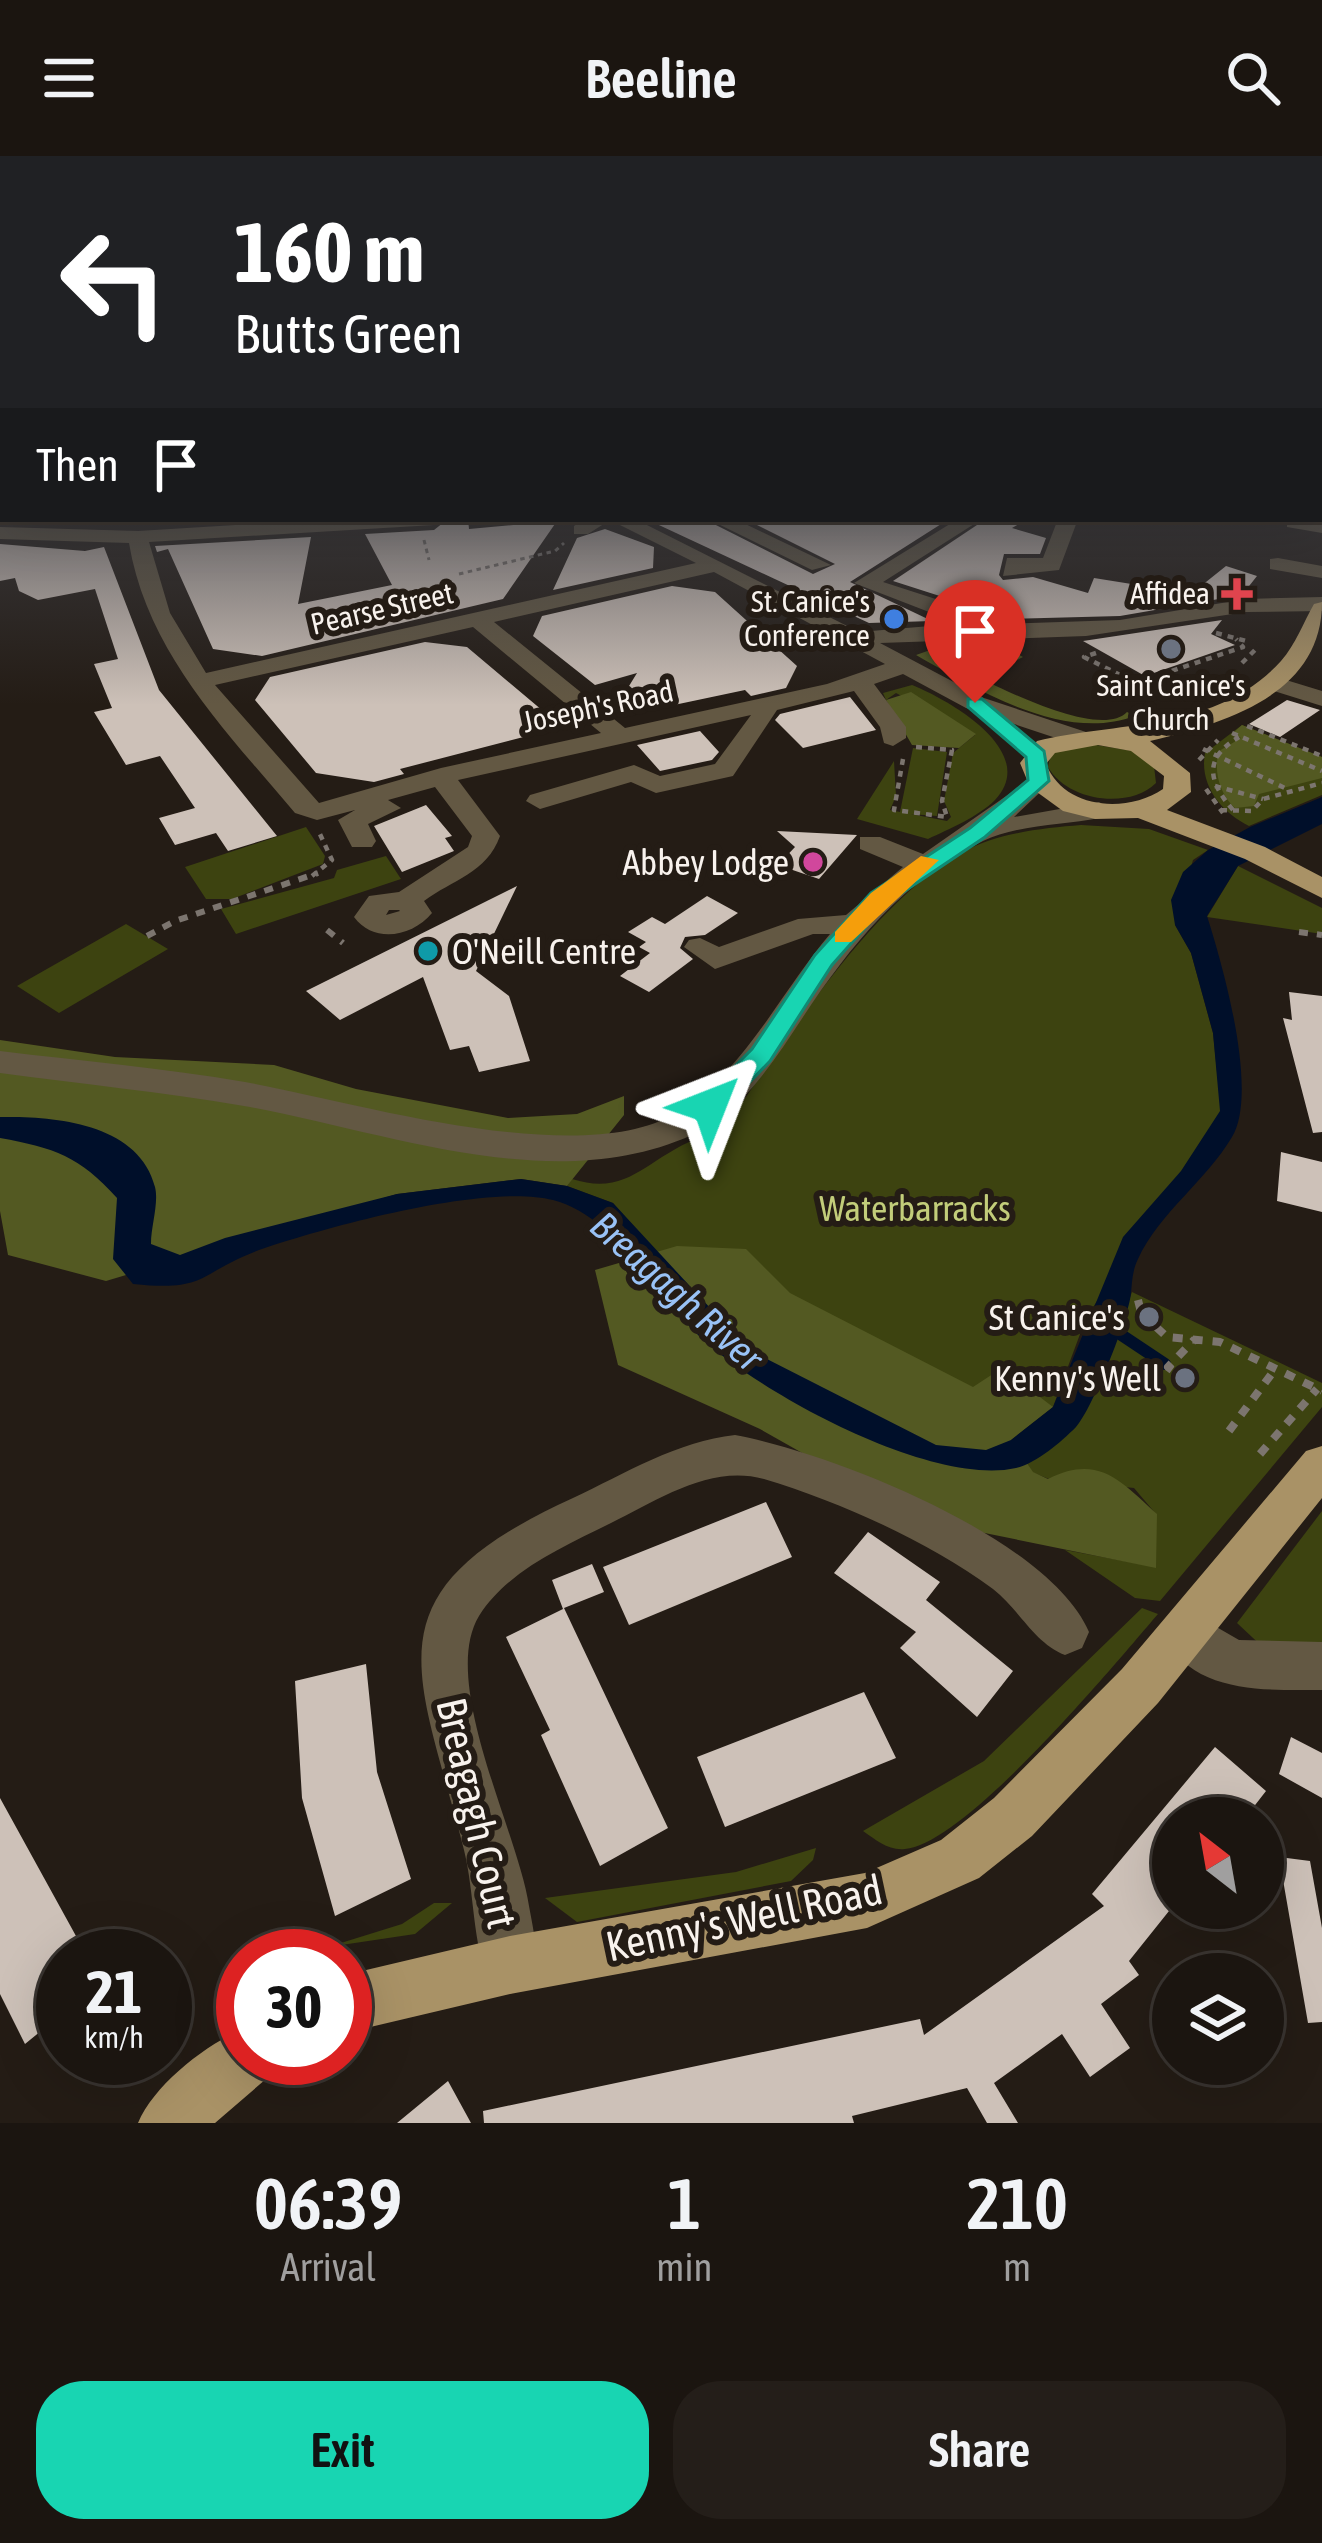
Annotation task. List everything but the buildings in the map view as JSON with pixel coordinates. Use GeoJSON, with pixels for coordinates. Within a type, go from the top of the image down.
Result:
{"type":"FeatureCollection","features":[{"type":"Feature","properties":{"kind":"main road"},"geometry":{"type":"LineString","coordinates":[[1170,763],[1281,685],[1321,613]]}},
{"type":"Feature","properties":{"kind":"main road"},"geometry":{"type":"LineString","coordinates":[[1217,815],[1099,810],[1073,803],[1038,768],[1060,740],[1119,740],[1219,726]]}},
{"type":"Feature","properties":{"kind":"main road"},"geometry":{"type":"LineString","coordinates":[[1119,740],[1170,763],[1262,857],[1321,886]]}},
{"type":"Feature","properties":{"kind":"main road"},"geometry":{"type":"LineString","coordinates":[[1143,810],[1189,786]]}},
{"type":"Feature","properties":{"kind":"main road","name":"Kenny's Well Road"},"geometry":{"type":"LineString","coordinates":[[372,1997],[510,1965],[867,1900],[960,1859],[1013,1817],[1186,1633],[1322,1465]]}},
{"type":"Feature","properties":{"kind":"main road"},"geometry":{"type":"LineString","coordinates":[[169,2123],[216,2082]]}},
{"type":"Feature","properties":{"kind":"street"},"geometry":{"type":"LineString","coordinates":[[0,533],[139,537],[385,522]]}},
{"type":"Feature","properties":{"kind":"street"},"geometry":{"type":"LineString","coordinates":[[625,522],[758,586],[809,619],[858,639],[975,703],[1078,737]]}},
{"type":"Feature","properties":{"kind":"street"},"geometry":{"type":"LineString","coordinates":[[725,522],[820,565],[758,586]]}},
{"type":"Feature","properties":{"kind":"street"},"geometry":{"type":"LineString","coordinates":[[760,538],[785,522]]}},
{"type":"Feature","properties":{"kind":"street"},"geometry":{"type":"LineString","coordinates":[[956,627],[937,608],[865,584],[967,522]]}},
{"type":"Feature","properties":{"kind":"street"},"geometry":{"type":"LineString","coordinates":[[1011,571],[1015,563],[1051,565],[1067,522]]}},
{"type":"Feature","properties":{"kind":"street"},"geometry":{"type":"LineString","coordinates":[[1294,523],[1322,527]]}},
{"type":"Feature","properties":{"kind":"street"},"geometry":{"type":"LineString","coordinates":[[139,537],[148,581],[186,664],[311,809]]}},
{"type":"Feature","properties":{"kind":"street"},"geometry":{"type":"LineString","coordinates":[[1278,564],[1322,572]]}},
{"type":"Feature","properties":{"kind":"street","name":"Pearse Street"},"geometry":{"type":"LineString","coordinates":[[201,681],[717,565]]}},
{"type":"Feature","properties":{"kind":"street"},"geometry":{"type":"LineString","coordinates":[[829,646],[956,627],[1018,640],[1281,598],[1321,613]]}},
{"type":"Feature","properties":{"kind":"street"},"geometry":{"type":"LineString","coordinates":[[1227,641],[1296,601]]}},
{"type":"Feature","properties":{"kind":"street"},"geometry":{"type":"LineString","coordinates":[[477,619],[620,736]]}},
{"type":"Feature","properties":{"kind":"street","name":"Joseph's Road"},"geometry":{"type":"LineString","coordinates":[[311,809],[336,811],[620,736],[861,683],[907,665]]}},
{"type":"Feature","properties":{"kind":"street"},"geometry":{"type":"LineString","coordinates":[[861,683],[902,744]]}},
{"type":"Feature","properties":{"kind":"street"},"geometry":{"type":"LineString","coordinates":[[1281,685],[1322,699]]}},
{"type":"Feature","properties":{"kind":"street"},"geometry":{"type":"LineString","coordinates":[[0,1062],[245,1094],[464,1139],[544,1146],[616,1143],[680,1128],[710,1106],[761,1055],[854,924],[922,864],[977,832],[1038,768],[975,703]]}},
{"type":"Feature","properties":{"kind":"street"},"geometry":{"type":"LineString","coordinates":[[540,801],[634,773],[656,785],[724,770],[765,714],[763,705]]}},
{"type":"Feature","properties":{"kind":"street"},"geometry":{"type":"LineString","coordinates":[[362,841],[352,820],[447,781],[486,836],[484,848],[472,862],[423,883],[407,900]]}},
{"type":"Feature","properties":{"kind":"street"},"geometry":{"type":"LineString","coordinates":[[977,832],[1099,810]]}},
{"type":"Feature","properties":{"kind":"street"},"geometry":{"type":"LineString","coordinates":[[870,843],[922,864]]}},
{"type":"Feature","properties":{"kind":"street"},"geometry":{"type":"LineString","coordinates":[[700,947],[715,958],[808,925],[854,924]]}},
{"type":"Feature","properties":{"kind":"street","name":"Breagagh Court"},"geometry":{"type":"LineString","coordinates":[[510,1965],[494,1861],[450,1724],[445,1664],[453,1618],[480,1582],[546,1532],[731,1453],[782,1463],[946,1537],[1006,1571],[1036,1596],[1065,1632]]}},
{"type":"Feature","properties":{"kind":"street"},"geometry":{"type":"LineString","coordinates":[[1186,1633],[1221,1661],[1252,1671],[1322,1666]]}},
{"type":"Feature","properties":{"kind":"path"},"geometry":{"type":"LineString","coordinates":[[459,574],[555,551],[591,525]]}},
{"type":"Feature","properties":{"kind":"path"},"geometry":{"type":"LineString","coordinates":[[1115,690],[1227,641]]}},
{"type":"Feature","properties":{"kind":"path"},"geometry":{"type":"LineString","coordinates":[[1242,663],[1257,648],[1245,645],[1250,642]]}},
{"type":"Feature","properties":{"kind":"path"},"geometry":{"type":"LineString","coordinates":[[1128,675],[1139,680]]}},
{"type":"Feature","properties":{"kind":"path"},"geometry":{"type":"LineString","coordinates":[[1240,723],[1281,685]]}},
{"type":"Feature","properties":{"kind":"path"},"geometry":{"type":"LineString","coordinates":[[1198,772],[1203,749],[1219,726],[1240,723],[1322,756]]}},
{"type":"Feature","properties":{"kind":"path"},"geometry":{"type":"LineString","coordinates":[[1219,726],[1322,771]]}},
{"type":"Feature","properties":{"kind":"path"},"geometry":{"type":"LineString","coordinates":[[1215,754],[1239,737]]}},
{"type":"Feature","properties":{"kind":"path"},"geometry":{"type":"LineString","coordinates":[[947,817],[942,801],[952,750],[902,744],[894,810],[947,817],[977,832]]}},
{"type":"Feature","properties":{"kind":"path"},"geometry":{"type":"LineString","coordinates":[[1203,749],[1290,790]]}},
{"type":"Feature","properties":{"kind":"path"},"geometry":{"type":"LineString","coordinates":[[1215,754],[1217,815]]}},
{"type":"Feature","properties":{"kind":"path"},"geometry":{"type":"LineString","coordinates":[[1217,815],[1252,811],[1263,799],[1322,784]]}},
{"type":"Feature","properties":{"kind":"path"},"geometry":{"type":"LineString","coordinates":[[1189,786],[1217,815]]}},
{"type":"Feature","properties":{"kind":"path"},"geometry":{"type":"LineString","coordinates":[[1215,786],[1263,799]]}},
{"type":"Feature","properties":{"kind":"path"},"geometry":{"type":"LineString","coordinates":[[147,936],[326,868],[332,860],[311,809]]}},
{"type":"Feature","properties":{"kind":"path"},"geometry":{"type":"LineString","coordinates":[[327,930],[343,943]]}},
{"type":"Feature","properties":{"kind":"path"},"geometry":{"type":"LineString","coordinates":[[1299,932],[1322,935]]}},
{"type":"Feature","properties":{"kind":"path"},"geometry":{"type":"LineString","coordinates":[[1138,1300],[1167,1337],[1220,1342],[1320,1390],[1260,1454]]}},
{"type":"Feature","properties":{"kind":"path"},"geometry":{"type":"LineString","coordinates":[[1172,1370],[1168,1367],[1195,1340]]}},
{"type":"Feature","properties":{"kind":"path"},"geometry":{"type":"LineString","coordinates":[[1229,1431],[1276,1368]]}},
{"type":"Feature","properties":{"kind":"green space"},"geometry":{"type":"Polygon","coordinates":[[[983,634],[1006,642],[1006,648],[1023,657],[980,678],[1078,717],[1115,719],[1127,712],[1135,716],[1107,723],[1050,718],[993,696],[916,655],[933,649],[973,667],[992,657],[953,640],[983,634]]]}},
{"type":"Feature","properties":{"kind":"green space"},"geometry":{"type":"Polygon","coordinates":[[[912,685],[984,729],[1006,763],[1006,782],[995,800],[928,839],[857,819],[894,761],[896,796],[890,810],[900,812],[913,748],[947,752],[937,816],[911,814],[947,821],[951,817],[944,801],[953,753],[975,735],[896,693],[886,700],[883,693],[912,685]]]}},
{"type":"Feature","properties":{"kind":"green space"},"geometry":{"type":"Polygon","coordinates":[[[911,692],[976,734],[959,748],[912,745],[886,700],[911,692]]]}},
{"type":"Feature","properties":{"kind":"green space"},"geometry":{"type":"Polygon","coordinates":[[[1242,725],[1322,757],[1322,795],[1249,826],[1229,813],[1205,776],[1205,753],[1242,725]]]}},
{"type":"Feature","properties":{"kind":"green space"},"geometry":{"type":"Polygon","coordinates":[[[1242,725],[1322,757],[1322,778],[1259,794],[1254,806],[1235,808],[1222,790],[1217,759],[1219,751],[1241,738],[1233,733],[1242,725]]]}},
{"type":"Feature","properties":{"kind":"green space"},"geometry":{"type":"Polygon","coordinates":[[[1084,743],[1133,751],[1154,766],[1156,783],[1115,799],[1069,788],[1048,767],[1049,761],[1060,749],[1084,743]]]}},
{"type":"Feature","properties":{"kind":"green space","name":"Waterbarracks"},"geometry":{"type":"Polygon","coordinates":[[[1081,825],[1149,829],[1208,850],[1193,860],[1175,925],[1191,953],[1213,1033],[1221,1111],[1086,1318],[1053,1407],[1011,1440],[685,1285],[613,1203],[567,1186],[572,1179],[591,1183],[623,1180],[696,1139],[712,1147],[825,986],[892,908],[927,876],[990,840],[1081,825]]]}},
{"type":"Feature","properties":{"kind":"green space"},"geometry":{"type":"Polygon","coordinates":[[[306,827],[325,856],[323,864],[232,899],[206,899],[185,867],[306,827]]]}},
{"type":"Feature","properties":{"kind":"green space"},"geometry":{"type":"Polygon","coordinates":[[[386,856],[401,879],[236,934],[221,909],[334,878],[337,870],[386,856]]]}},
{"type":"Feature","properties":{"kind":"green space"},"geometry":{"type":"Polygon","coordinates":[[[1238,866],[1322,908],[1322,934],[1207,917],[1238,866]]]}},
{"type":"Feature","properties":{"kind":"green space"},"geometry":{"type":"Polygon","coordinates":[[[126,924],[168,949],[59,1013],[17,986],[126,924]]]}},
{"type":"Feature","properties":{"kind":"green space"},"geometry":{"type":"Polygon","coordinates":[[[0,1040],[115,1057],[274,1065],[356,1089],[508,1118],[577,1114],[624,1096],[624,1115],[567,1186],[521,1179],[397,1194],[106,1281],[8,1255],[0,1211],[0,1040]]]}},
{"type":"Feature","properties":{"kind":"green space"},"geometry":{"type":"Polygon","coordinates":[[[677,1246],[746,1249],[790,1293],[973,1387],[1002,1368],[1053,1407],[1011,1440],[1033,1472],[1048,1479],[1096,1470],[1121,1482],[1157,1514],[1156,1568],[955,1527],[882,1498],[760,1429],[618,1365],[595,1270],[677,1246]]]}},
{"type":"Feature","properties":{"kind":"green space"},"geometry":{"type":"Polygon","coordinates":[[[1132,1292],[1322,1383],[1322,1407],[1160,1601],[1135,1598],[1065,1550],[1156,1567],[1156,1514],[1134,1488],[1049,1479],[1019,1467],[1043,1451],[1078,1413],[1103,1368],[1132,1292]]]}},
{"type":"Feature","properties":{"kind":"green space"},"geometry":{"type":"Polygon","coordinates":[[[1322,1511],[1322,1649],[1268,1652],[1237,1623],[1322,1511]]]}},
{"type":"Feature","properties":{"kind":"green space"},"geometry":{"type":"Polygon","coordinates":[[[1142,1608],[1158,1614],[1038,1748],[964,1817],[932,1840],[905,1849],[888,1847],[863,1831],[984,1761],[1142,1608]]]}},
{"type":"Feature","properties":{"kind":"green space"},"geometry":{"type":"Polygon","coordinates":[[[816,1848],[813,1860],[791,1881],[577,1922],[545,1898],[736,1872],[816,1848]]]}},
{"type":"Feature","properties":{"kind":"green space"},"geometry":{"type":"Polygon","coordinates":[[[434,1903],[452,1903],[415,1934],[372,1940],[372,1933],[402,1924],[434,1903]]]}},
{"type":"Feature","properties":{"kind":"water","name":"Breagagh River"},"geometry":{"type":"Polygon","coordinates":[[[1322,797],[1322,824],[1238,866],[1207,916],[1240,1060],[1242,1091],[1232,1137],[1147,1242],[1133,1273],[1117,1341],[1083,1417],[1048,1451],[1016,1468],[981,1470],[939,1463],[894,1450],[803,1407],[697,1334],[614,1238],[575,1209],[553,1200],[488,1197],[406,1210],[259,1250],[190,1283],[133,1284],[113,1259],[117,1198],[65,1156],[0,1138],[0,1117],[69,1122],[113,1136],[146,1166],[155,1187],[151,1244],[180,1255],[225,1238],[397,1194],[521,1179],[567,1186],[613,1203],[749,1350],[936,1445],[986,1450],[1011,1440],[1053,1407],[1123,1237],[1181,1171],[1220,1111],[1213,1033],[1191,953],[1175,925],[1171,900],[1183,872],[1208,850],[1250,827],[1322,797]]]}},
{"type":"Feature","properties":{"kind":"waterway"},"geometry":{"type":"LineString","coordinates":[[1108,1326],[1165,1364]]}},
{"type":"Feature","properties":{"kind":"slow traffic"},"geometry":{"type":"LineString","coordinates":[[843,937],[879,898],[928,860]]}},
{"type":"Feature","properties":{"kind":"place","name":"Affidea"},"geometry":{"type":"Point","coordinates":[1237,594]}},
{"type":"Feature","properties":{"kind":"place","name":"St. Canice's Conference"},"geometry":{"type":"Point","coordinates":[894,619]}},
{"type":"Feature","properties":{"kind":"place","name":"Saint Canice's Church"},"geometry":{"type":"Point","coordinates":[1171,649]}},
{"type":"Feature","properties":{"kind":"place","name":"Abbey Lodge"},"geometry":{"type":"Point","coordinates":[813,862]}},
{"type":"Feature","properties":{"kind":"place","name":"O'Neill Centre"},"geometry":{"type":"Point","coordinates":[428,951]}},
{"type":"Feature","properties":{"kind":"place","name":"St Canice's"},"geometry":{"type":"Point","coordinates":[1149,1317]}},
{"type":"Feature","properties":{"kind":"place","name":"Kenny's Well"},"geometry":{"type":"Point","coordinates":[1185,1378]}},
{"type":"Feature","properties":{"kind":"route"},"geometry":{"type":"LineString","coordinates":[[710,1106],[761,1055],[823,960],[879,898],[922,864],[977,832],[1039,781],[1034,772],[1036,755],[975,703]]}}]}
